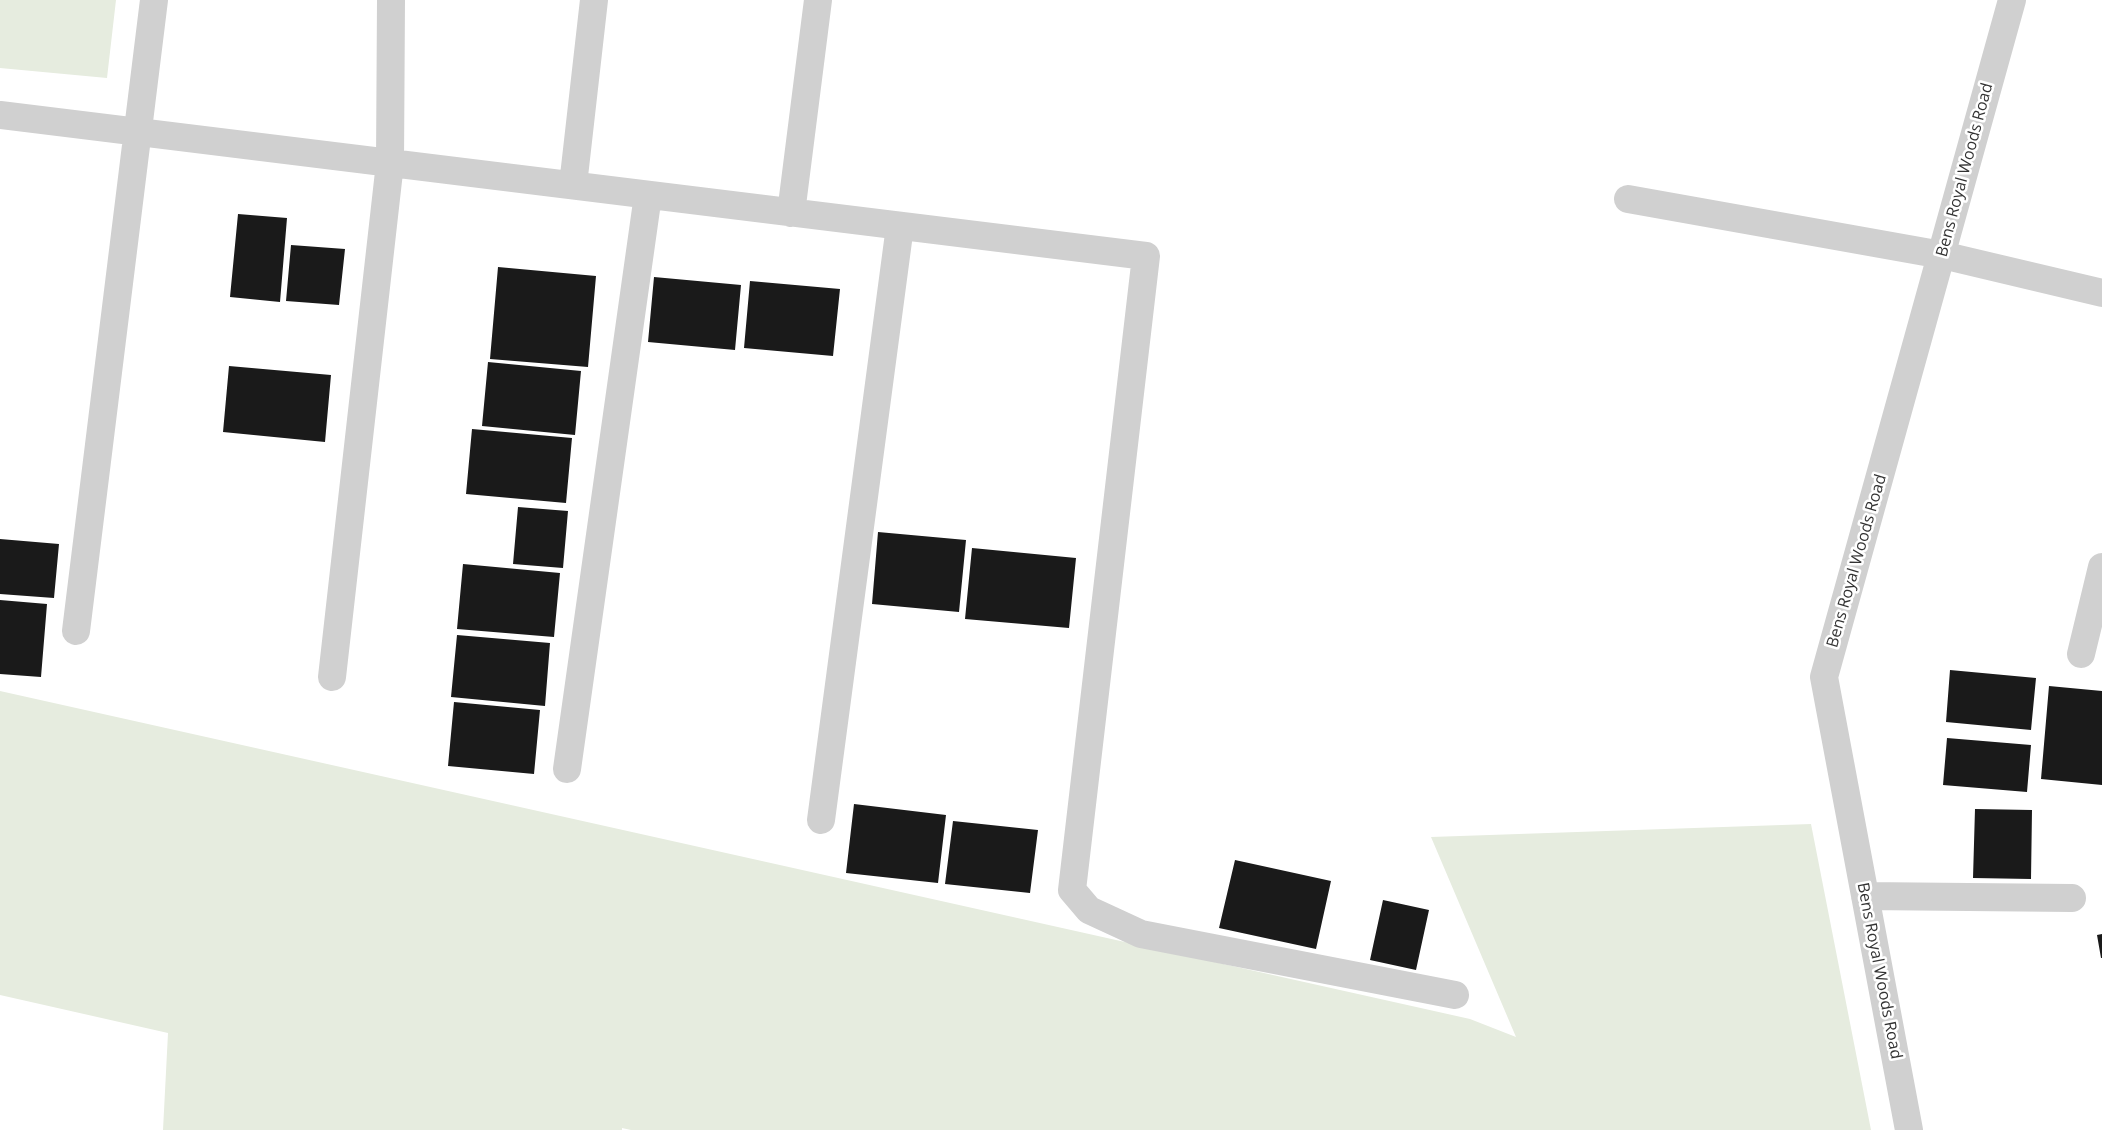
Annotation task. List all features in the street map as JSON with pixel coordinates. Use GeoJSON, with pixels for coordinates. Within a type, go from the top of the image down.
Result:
{"type":"FeatureCollection","features":[{"type":"Feature","properties":{"kind":"street"},"geometry":{"type":"LineString","coordinates":[[76,632],[154,0]]}},
{"type":"Feature","properties":{"kind":"street"},"geometry":{"type":"LineString","coordinates":[[332,677],[390,163],[391,0]]}},
{"type":"Feature","properties":{"kind":"street"},"geometry":{"type":"LineString","coordinates":[[573,185],[594,0]]}},
{"type":"Feature","properties":{"kind":"street"},"geometry":{"type":"LineString","coordinates":[[792,213],[818,0]]}},
{"type":"Feature","properties":{"kind":"street","name":"Bens Royal Woods Road"},"geometry":{"type":"LineString","coordinates":[[1909,1130],[1824,677],[2012,0]]}},
{"type":"Feature","properties":{"kind":"street"},"geometry":{"type":"LineString","coordinates":[[0,115],[1146,256],[1072,890],[1089,910],[1141,934],[1455,996]]}},
{"type":"Feature","properties":{"kind":"street"},"geometry":{"type":"LineString","coordinates":[[567,769],[648,195]]}},
{"type":"Feature","properties":{"kind":"street"},"geometry":{"type":"LineString","coordinates":[[1628,199],[1942,255],[2102,293]]}},
{"type":"Feature","properties":{"kind":"street"},"geometry":{"type":"LineString","coordinates":[[821,820],[900,226]]}},
{"type":"Feature","properties":{"kind":"street"},"geometry":{"type":"LineString","coordinates":[[2081,654],[2102,567]]}},
{"type":"Feature","properties":{"kind":"street"},"geometry":{"type":"LineString","coordinates":[[1865,896],[2072,898]]}},
{"type":"Feature","properties":{"kind":"shaded area"},"geometry":{"type":"Polygon","coordinates":[[[0,0],[116,0],[107,78],[0,68],[0,0]]]}},
{"type":"Feature","properties":{"kind":"shaded area"},"geometry":{"type":"Polygon","coordinates":[[[0,691],[1470,1019],[1516,1037],[1431,837],[1811,824],[1871,1130],[631,1130],[622,1128],[622,1130],[163,1130],[168,1033],[0,995],[0,691]]]}},
{"type":"Feature","properties":{"kind":"building"},"geometry":{"type":"Polygon","coordinates":[[[238,214],[287,218],[280,302],[230,297],[238,214]]]}},
{"type":"Feature","properties":{"kind":"building"},"geometry":{"type":"Polygon","coordinates":[[[291,245],[345,249],[339,305],[286,301],[291,245]]]}},
{"type":"Feature","properties":{"kind":"building"},"geometry":{"type":"Polygon","coordinates":[[[498,267],[596,276],[588,367],[490,359],[498,267]]]}},
{"type":"Feature","properties":{"kind":"building"},"geometry":{"type":"Polygon","coordinates":[[[654,277],[741,285],[735,350],[648,342],[654,277]]]}},
{"type":"Feature","properties":{"kind":"building"},"geometry":{"type":"Polygon","coordinates":[[[750,281],[840,289],[833,356],[744,348],[750,281]]]}},
{"type":"Feature","properties":{"kind":"building"},"geometry":{"type":"Polygon","coordinates":[[[488,362],[581,371],[575,435],[482,426],[488,362]]]}},
{"type":"Feature","properties":{"kind":"building"},"geometry":{"type":"Polygon","coordinates":[[[229,366],[331,375],[325,442],[223,432],[229,366]]]}},
{"type":"Feature","properties":{"kind":"building"},"geometry":{"type":"Polygon","coordinates":[[[472,429],[572,438],[566,503],[466,494],[472,429]]]}},
{"type":"Feature","properties":{"kind":"building"},"geometry":{"type":"Polygon","coordinates":[[[518,507],[568,511],[563,568],[513,564],[518,507]]]}},
{"type":"Feature","properties":{"kind":"building"},"geometry":{"type":"Polygon","coordinates":[[[878,532],[966,540],[959,612],[872,604],[878,532]]]}},
{"type":"Feature","properties":{"kind":"building"},"geometry":{"type":"Polygon","coordinates":[[[0,539],[59,544],[54,598],[0,594],[0,539]]]}},
{"type":"Feature","properties":{"kind":"building"},"geometry":{"type":"Polygon","coordinates":[[[972,548],[1076,558],[1069,628],[965,619],[972,548]]]}},
{"type":"Feature","properties":{"kind":"building"},"geometry":{"type":"Polygon","coordinates":[[[463,564],[560,573],[554,637],[457,629],[463,564]]]}},
{"type":"Feature","properties":{"kind":"building"},"geometry":{"type":"Polygon","coordinates":[[[0,600],[47,604],[41,677],[0,674],[0,600]]]}},
{"type":"Feature","properties":{"kind":"building"},"geometry":{"type":"Polygon","coordinates":[[[457,635],[550,643],[545,706],[451,697],[457,635]]]}},
{"type":"Feature","properties":{"kind":"building"},"geometry":{"type":"Polygon","coordinates":[[[1950,670],[2036,678],[2031,730],[1946,722],[1950,670]]]}},
{"type":"Feature","properties":{"kind":"building"},"geometry":{"type":"Polygon","coordinates":[[[2049,686],[2102,691],[2102,785],[2041,779],[2049,686]]]}},
{"type":"Feature","properties":{"kind":"building"},"geometry":{"type":"Polygon","coordinates":[[[454,702],[540,710],[534,774],[448,766],[454,702]]]}},
{"type":"Feature","properties":{"kind":"building"},"geometry":{"type":"Polygon","coordinates":[[[1947,738],[2031,745],[2027,792],[1943,785],[1947,738]]]}},
{"type":"Feature","properties":{"kind":"building"},"geometry":{"type":"Polygon","coordinates":[[[854,804],[946,815],[938,883],[846,873],[854,804]]]}},
{"type":"Feature","properties":{"kind":"building"},"geometry":{"type":"Polygon","coordinates":[[[1975,809],[2032,810],[2031,879],[1973,878],[1975,809]]]}},
{"type":"Feature","properties":{"kind":"building"},"geometry":{"type":"Polygon","coordinates":[[[953,821],[1038,830],[1030,893],[945,884],[953,821]]]}},
{"type":"Feature","properties":{"kind":"building"},"geometry":{"type":"Polygon","coordinates":[[[1235,860],[1331,881],[1316,949],[1219,928],[1235,860]]]}},
{"type":"Feature","properties":{"kind":"building"},"geometry":{"type":"Polygon","coordinates":[[[1383,900],[1429,910],[1416,970],[1370,960],[1383,900]]]}},
{"type":"Feature","properties":{"kind":"building"},"geometry":{"type":"Polygon","coordinates":[[[2102,934],[2102,958],[2101,958],[2097,935],[2102,934]]]}}]}
